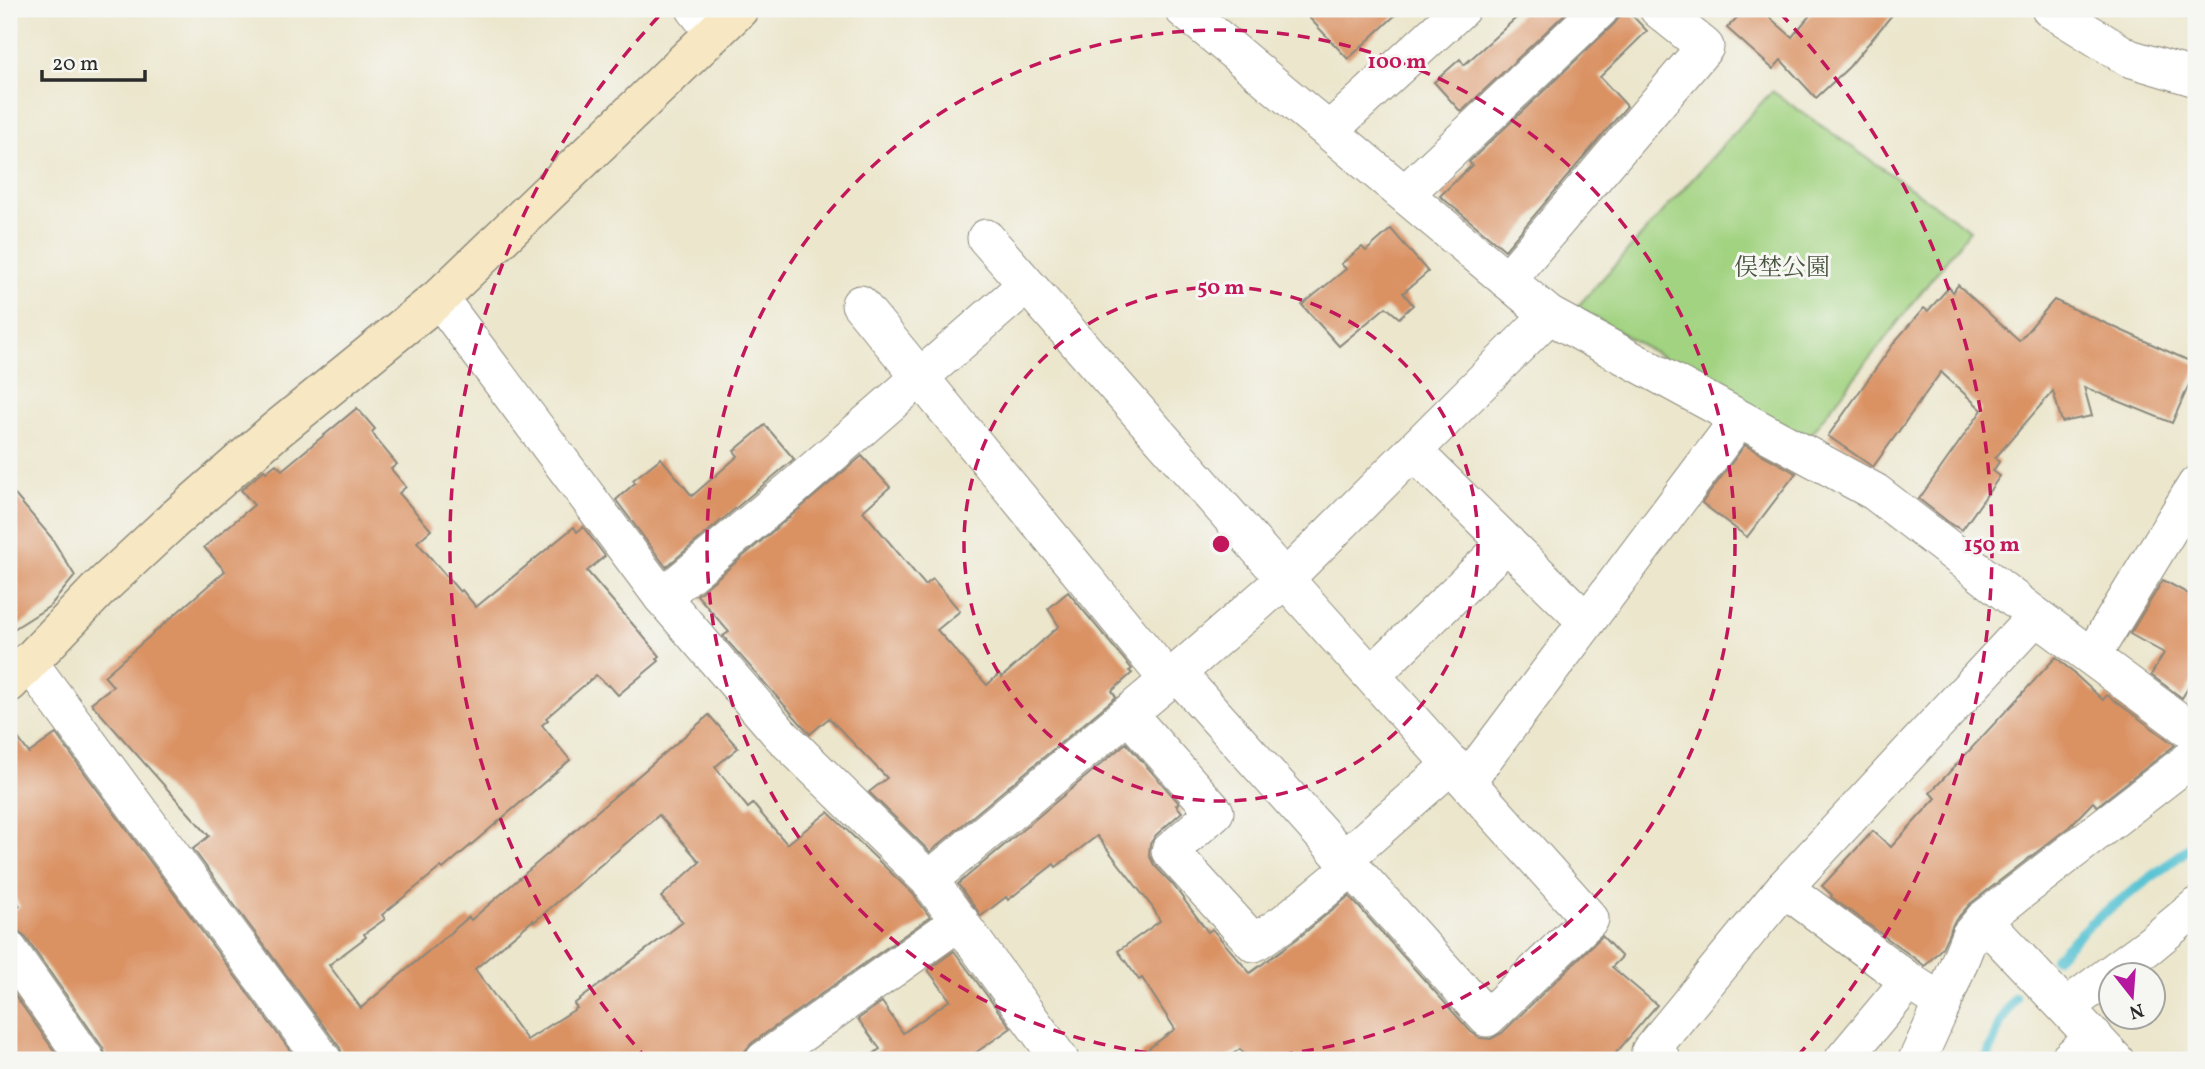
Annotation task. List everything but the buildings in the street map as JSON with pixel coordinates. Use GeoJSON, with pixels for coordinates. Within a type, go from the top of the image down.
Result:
{"type":"FeatureCollection","features":[{"type":"Feature","properties":{"kind":"street"},"geometry":{"type":"LineString","coordinates":[[1182,9],[1549,315],[1875,492],[2036,616],[2193,730],[1983,920],[1970,935],[1917,1060]]}},
{"type":"Feature","properties":{"kind":"street"},"geometry":{"type":"LineString","coordinates":[[1330,130],[1461,9]]}},
{"type":"Feature","properties":{"kind":"street"},"geometry":{"type":"LineString","coordinates":[[1406,194],[1600,9]]}},
{"type":"Feature","properties":{"kind":"street"},"geometry":{"type":"LineString","coordinates":[[1507,280],[1705,47],[1658,9]]}},
{"type":"Feature","properties":{"kind":"street"},"geometry":{"type":"LineString","coordinates":[[2050,9],[2129,58],[2196,78]]}},
{"type":"Feature","properties":{"kind":"street"},"geometry":{"type":"LineString","coordinates":[[323,1060],[18,672],[98,590],[169,524],[274,432],[439,298],[716,17]]}},
{"type":"Feature","properties":{"kind":"street"},"geometry":{"type":"LineString","coordinates":[[860,304],[1172,676],[1348,863],[1487,1018],[1590,919],[1285,579],[986,238]]}},
{"type":"Feature","properties":{"kind":"street"},"geometry":{"type":"LineString","coordinates":[[662,597],[1027,285]]}},
{"type":"Feature","properties":{"kind":"street"},"geometry":{"type":"LineString","coordinates":[[439,298],[662,597],[781,735],[929,880],[1060,1060]]}},
{"type":"Feature","properties":{"kind":"street"},"geometry":{"type":"LineString","coordinates":[[929,880],[1285,579],[1549,315]]}},
{"type":"Feature","properties":{"kind":"street"},"geometry":{"type":"LineString","coordinates":[[1128,714],[1215,813],[1170,851],[1254,943],[1284,923],[1348,863],[1459,772],[1586,621],[1739,419]]}},
{"type":"Feature","properties":{"kind":"street"},"geometry":{"type":"LineString","coordinates":[[1413,451],[1586,621]]}},
{"type":"Feature","properties":{"kind":"street"},"geometry":{"type":"LineString","coordinates":[[2092,656],[2196,485]]}},
{"type":"Feature","properties":{"kind":"street"},"geometry":{"type":"LineString","coordinates":[[1372,675],[1507,543]]}},
{"type":"Feature","properties":{"kind":"street"},"geometry":{"type":"LineString","coordinates":[[1651,1057],[1784,888],[2036,616]]}},
{"type":"Feature","properties":{"kind":"street"},"geometry":{"type":"LineString","coordinates":[[1784,888],[1943,1003]]}},
{"type":"Feature","properties":{"kind":"street"},"geometry":{"type":"LineString","coordinates":[[2066,1007],[2196,907]]}},
{"type":"Feature","properties":{"kind":"street"},"geometry":{"type":"LineString","coordinates":[[1983,920],[2066,1007],[2092,1052]]}},
{"type":"Feature","properties":{"kind":"street"},"geometry":{"type":"LineString","coordinates":[[764,1060],[960,921]]}},
{"type":"Feature","properties":{"kind":"street"},"geometry":{"type":"LineString","coordinates":[[9,950],[86,1060]]}},
{"type":"Feature","properties":{"kind":"street"},"geometry":{"type":"LineString","coordinates":[[1843,1060],[1909,981]]}},
{"type":"Feature","properties":{"kind":"green space","name":"俣埜公園"},"geometry":{"type":"Polygon","coordinates":[[[1772,91],[1970,230],[1805,441],[1577,307],[1772,91]]]}},
{"type":"Feature","properties":{"kind":"waterway"},"geometry":{"type":"LineString","coordinates":[[2055,958],[2091,923],[2196,843]]}},
{"type":"Feature","properties":{"kind":"waterway"},"geometry":{"type":"LineString","coordinates":[[1986,1060],[2000,1023],[2015,998]]}}]}
